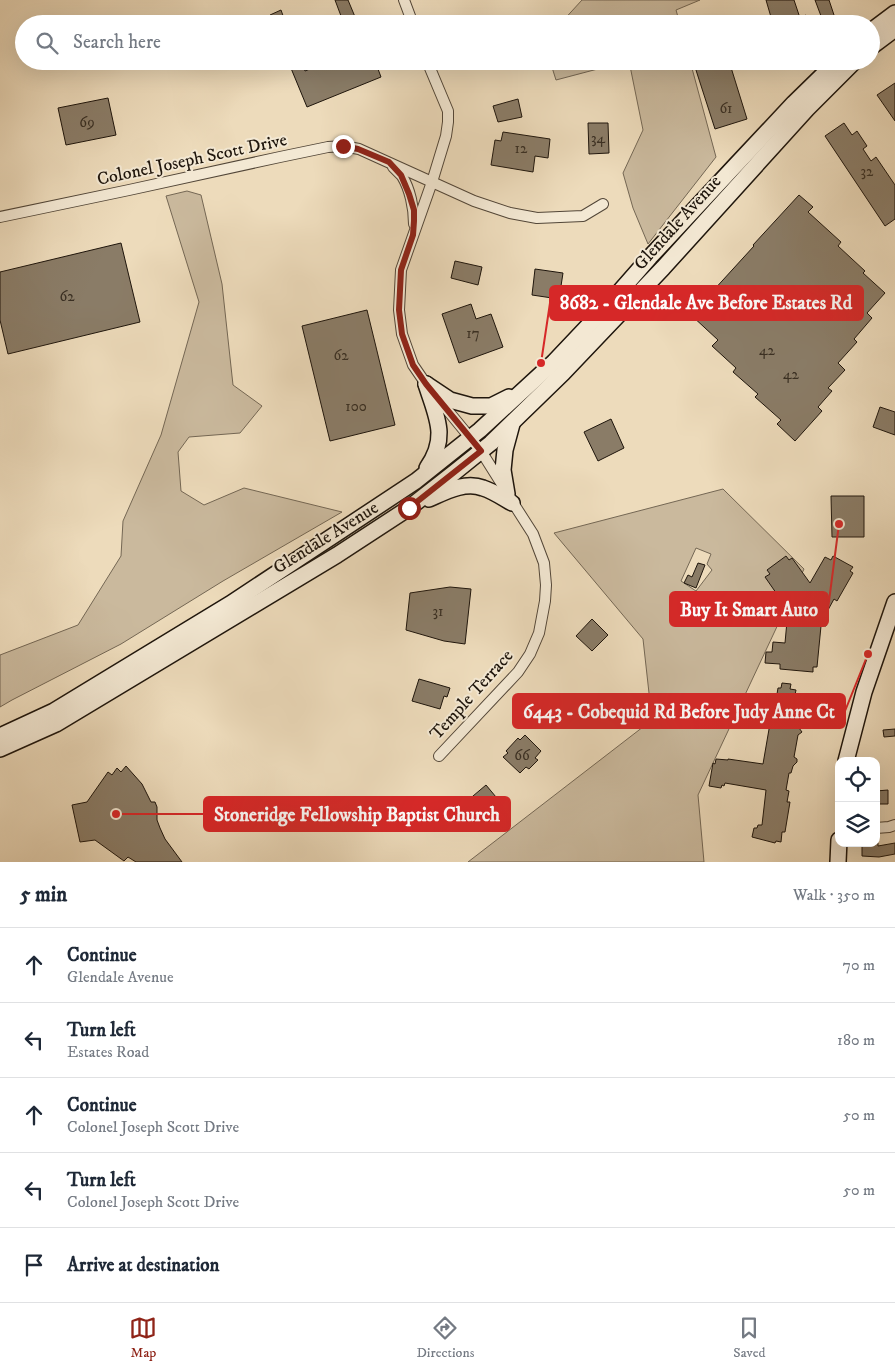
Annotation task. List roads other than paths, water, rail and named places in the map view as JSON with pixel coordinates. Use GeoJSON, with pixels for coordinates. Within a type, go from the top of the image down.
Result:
{"type":"FeatureCollection","features":[{"type":"Feature","properties":{"kind":"main road"},"geometry":{"type":"LineString","coordinates":[[880,24],[895,13]]}},
{"type":"Feature","properties":{"kind":"main road"},"geometry":{"type":"LineString","coordinates":[[880,41],[895,29]]}},
{"type":"Feature","properties":{"kind":"main road","name":"Glendale Avenue"},"geometry":{"type":"LineString","coordinates":[[0,736],[54,710],[230,604],[416,481],[484,427],[554,362],[794,103],[828,70]]}},
{"type":"Feature","properties":{"kind":"main road","name":"Glendale Avenue"},"geometry":{"type":"LineString","coordinates":[[0,748],[56,724],[337,555],[409,508],[481,451],[513,423],[618,316],[807,109],[846,70]]}},
{"type":"Feature","properties":{"kind":"main road"},"geometry":{"type":"LineString","coordinates":[[426,384],[450,400],[472,406],[491,406],[527,387]]}},
{"type":"Feature","properties":{"kind":"main road"},"geometry":{"type":"LineString","coordinates":[[416,481],[435,454],[440,434],[437,417],[426,384]]}},
{"type":"Feature","properties":{"kind":"main road"},"geometry":{"type":"LineString","coordinates":[[510,498],[503,470],[505,450],[513,423]]}},
{"type":"Feature","properties":{"kind":"main road"},"geometry":{"type":"LineString","coordinates":[[409,508],[456,488],[474,486],[483,487],[510,498]]}},
{"type":"Feature","properties":{"kind":"main road"},"geometry":{"type":"LineString","coordinates":[[847,757],[864,692],[895,602]]}},
{"type":"Feature","properties":{"kind":"main road"},"geometry":{"type":"LineString","coordinates":[[838,862],[839,847]]}},
{"type":"Feature","properties":{"kind":"street"},"geometry":{"type":"LineString","coordinates":[[404,0],[410,15]]}},
{"type":"Feature","properties":{"kind":"street","name":"Temple Terrace"},"geometry":{"type":"LineString","coordinates":[[431,70],[448,111],[448,122],[446,136],[432,182],[401,270],[399,310],[402,334],[413,365],[426,384],[481,451],[533,534],[544,563],[546,585],[539,634],[530,654],[518,672],[499,694],[439,756]]}},
{"type":"Feature","properties":{"kind":"street","name":"Colonel Joseph Scott Drive"},"geometry":{"type":"LineString","coordinates":[[0,216],[328,147],[343,146],[358,149],[432,182],[510,213],[537,218],[583,216],[604,204]]}},
{"type":"Feature","properties":{"kind":"street"},"geometry":{"type":"LineString","coordinates":[[389,162],[401,175],[409,194],[414,210],[413,235]]}},
{"type":"Feature","properties":{"kind":"street"},"geometry":{"type":"LineString","coordinates":[[880,828],[895,825]]}},
{"type":"Feature","properties":{"kind":"place","name":"8682 - Glendale Ave Before Estates Rd"},"geometry":{"type":"Point","coordinates":[541,363]}},
{"type":"Feature","properties":{"kind":"place","name":"Buy It Smart Auto"},"geometry":{"type":"Point","coordinates":[839,524]}},
{"type":"Feature","properties":{"kind":"place","name":"6443 - Cobequid Rd Before Judy Anne Ct"},"geometry":{"type":"Point","coordinates":[868,654]}},
{"type":"Feature","properties":{"kind":"place","name":"Stoneridge Fellowship Baptist Church"},"geometry":{"type":"Point","coordinates":[116,814]}}]}
